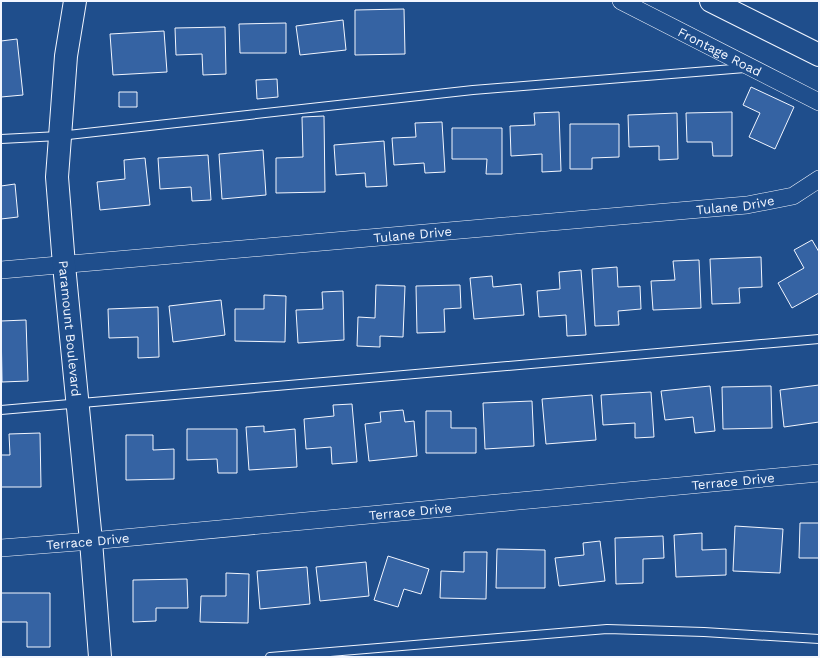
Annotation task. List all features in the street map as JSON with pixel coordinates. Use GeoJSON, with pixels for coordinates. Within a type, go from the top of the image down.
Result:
{"type":"FeatureCollection","features":[{"type":"Feature","properties":{"kind":"main road","name":"Paramount Boulevard"},"geometry":{"type":"LineString","coordinates":[[75,1],[66,56],[57,177],[64,265],[91,541],[100,657]]}},
{"type":"Feature","properties":{"kind":"main road"},"geometry":{"type":"LineString","coordinates":[[711,1],[819,55]]}},
{"type":"Feature","properties":{"kind":"street","name":"Frontage Road"},"geometry":{"type":"LineString","coordinates":[[621,1],[819,102]]}},
{"type":"Feature","properties":{"kind":"street","name":"Tulane Drive"},"geometry":{"type":"LineString","coordinates":[[1,270],[747,205],[793,196],[819,179]]}},
{"type":"Feature","properties":{"kind":"street","name":"Terrace Drive"},"geometry":{"type":"LineString","coordinates":[[1,548],[91,541],[819,473]]}},
{"type":"Feature","properties":{"kind":"lane"},"geometry":{"type":"LineString","coordinates":[[1,139],[60,136],[473,90],[750,67]]}},
{"type":"Feature","properties":{"kind":"lane"},"geometry":{"type":"LineString","coordinates":[[1,410],[819,339]]}},
{"type":"Feature","properties":{"kind":"lane"},"geometry":{"type":"LineString","coordinates":[[270,657],[540,633],[607,629],[704,632],[819,639]]}},
{"type":"Feature","properties":{"kind":"building"},"geometry":{"type":"Polygon","coordinates":[[[404,9],[405,54],[355,55],[355,10],[404,9]]]}},
{"type":"Feature","properties":{"kind":"building"},"geometry":{"type":"Polygon","coordinates":[[[343,20],[346,50],[300,55],[296,26],[343,20]]]}},
{"type":"Feature","properties":{"kind":"building"},"geometry":{"type":"Polygon","coordinates":[[[286,23],[286,53],[240,53],[239,24],[286,23]]]}},
{"type":"Feature","properties":{"kind":"building"},"geometry":{"type":"Polygon","coordinates":[[[225,27],[226,74],[203,75],[202,54],[176,55],[175,28],[225,27]]]}},
{"type":"Feature","properties":{"kind":"building"},"geometry":{"type":"Polygon","coordinates":[[[164,31],[167,72],[113,75],[110,34],[164,31]]]}},
{"type":"Feature","properties":{"kind":"building"},"geometry":{"type":"Polygon","coordinates":[[[17,39],[23,95],[1,97],[1,41],[17,39]]]}},
{"type":"Feature","properties":{"kind":"building"},"geometry":{"type":"Polygon","coordinates":[[[277,79],[278,97],[257,99],[256,80],[277,79]]]}},
{"type":"Feature","properties":{"kind":"building"},"geometry":{"type":"Polygon","coordinates":[[[751,87],[794,107],[775,149],[749,137],[760,113],[743,105],[751,87]]]}},
{"type":"Feature","properties":{"kind":"building"},"geometry":{"type":"Polygon","coordinates":[[[119,92],[137,92],[137,107],[119,107],[119,92]]]}},
{"type":"Feature","properties":{"kind":"building"},"geometry":{"type":"Polygon","coordinates":[[[559,112],[561,171],[542,172],[542,154],[511,156],[510,126],[535,125],[534,113],[559,112]]]}},
{"type":"Feature","properties":{"kind":"building"},"geometry":{"type":"Polygon","coordinates":[[[732,112],[732,156],[713,156],[712,142],[687,142],[686,113],[732,112]]]}},
{"type":"Feature","properties":{"kind":"building"},"geometry":{"type":"Polygon","coordinates":[[[677,113],[678,159],[659,160],[659,146],[629,147],[628,115],[677,113]]]}},
{"type":"Feature","properties":{"kind":"building"},"geometry":{"type":"Polygon","coordinates":[[[324,116],[325,192],[276,193],[276,158],[303,157],[302,117],[324,116]]]}},
{"type":"Feature","properties":{"kind":"building"},"geometry":{"type":"Polygon","coordinates":[[[442,122],[445,172],[425,173],[424,163],[394,165],[392,138],[416,137],[415,123],[442,122]]]}},
{"type":"Feature","properties":{"kind":"building"},"geometry":{"type":"Polygon","coordinates":[[[570,124],[619,124],[619,157],[592,158],[592,169],[570,169],[570,124]]]}},
{"type":"Feature","properties":{"kind":"building"},"geometry":{"type":"Polygon","coordinates":[[[452,128],[502,128],[502,174],[486,174],[487,159],[452,159],[452,128]]]}},
{"type":"Feature","properties":{"kind":"building"},"geometry":{"type":"Polygon","coordinates":[[[384,141],[387,186],[366,187],[365,173],[336,175],[334,145],[384,141]]]}},
{"type":"Feature","properties":{"kind":"building"},"geometry":{"type":"Polygon","coordinates":[[[263,150],[266,195],[222,199],[219,154],[263,150]]]}},
{"type":"Feature","properties":{"kind":"building"},"geometry":{"type":"Polygon","coordinates":[[[208,155],[211,200],[192,201],[191,187],[160,189],[158,158],[208,155]]]}},
{"type":"Feature","properties":{"kind":"building"},"geometry":{"type":"Polygon","coordinates":[[[145,158],[150,205],[100,210],[97,182],[125,179],[124,160],[145,158]]]}},
{"type":"Feature","properties":{"kind":"building"},"geometry":{"type":"Polygon","coordinates":[[[15,184],[18,217],[1,219],[1,186],[15,184]]]}},
{"type":"Feature","properties":{"kind":"building"},"geometry":{"type":"Polygon","coordinates":[[[812,240],[819,252],[819,293],[792,308],[778,283],[804,268],[794,250],[812,240]]]}},
{"type":"Feature","properties":{"kind":"building"},"geometry":{"type":"Polygon","coordinates":[[[761,257],[762,287],[739,288],[740,303],[712,304],[710,259],[761,257]]]}},
{"type":"Feature","properties":{"kind":"building"},"geometry":{"type":"Polygon","coordinates":[[[699,260],[701,308],[653,310],[651,281],[675,280],[673,261],[699,260]]]}},
{"type":"Feature","properties":{"kind":"building"},"geometry":{"type":"Polygon","coordinates":[[[617,267],[618,287],[640,286],[641,309],[618,311],[619,325],[595,326],[592,269],[617,267]]]}},
{"type":"Feature","properties":{"kind":"building"},"geometry":{"type":"Polygon","coordinates":[[[581,270],[586,335],[567,336],[566,315],[539,317],[537,291],[560,289],[559,272],[581,270]]]}},
{"type":"Feature","properties":{"kind":"building"},"geometry":{"type":"Polygon","coordinates":[[[492,276],[493,287],[521,284],[524,315],[474,319],[470,278],[492,276]]]}},
{"type":"Feature","properties":{"kind":"building"},"geometry":{"type":"Polygon","coordinates":[[[376,285],[405,286],[403,337],[380,336],[380,347],[357,346],[358,317],[375,318],[376,285]]]}},
{"type":"Feature","properties":{"kind":"building"},"geometry":{"type":"Polygon","coordinates":[[[460,285],[461,308],[444,309],[445,332],[417,333],[416,286],[460,285]]]}},
{"type":"Feature","properties":{"kind":"building"},"geometry":{"type":"Polygon","coordinates":[[[343,291],[344,340],[298,343],[296,310],[323,309],[322,292],[343,291]]]}},
{"type":"Feature","properties":{"kind":"building"},"geometry":{"type":"Polygon","coordinates":[[[264,295],[286,296],[285,342],[235,341],[235,309],[264,309],[264,295]]]}},
{"type":"Feature","properties":{"kind":"building"},"geometry":{"type":"Polygon","coordinates":[[[221,300],[225,335],[173,342],[169,306],[221,300]]]}},
{"type":"Feature","properties":{"kind":"building"},"geometry":{"type":"Polygon","coordinates":[[[158,307],[159,357],[138,358],[138,337],[109,338],[108,309],[158,307]]]}},
{"type":"Feature","properties":{"kind":"building"},"geometry":{"type":"Polygon","coordinates":[[[26,320],[28,381],[2,382],[1,321],[26,320]]]}},
{"type":"Feature","properties":{"kind":"building"},"geometry":{"type":"Polygon","coordinates":[[[819,385],[819,422],[784,427],[780,390],[819,385]]]}},
{"type":"Feature","properties":{"kind":"building"},"geometry":{"type":"Polygon","coordinates":[[[710,386],[715,431],[695,433],[693,417],[665,420],[661,391],[710,386]]]}},
{"type":"Feature","properties":{"kind":"building"},"geometry":{"type":"Polygon","coordinates":[[[771,386],[772,428],[723,429],[722,387],[771,386]]]}},
{"type":"Feature","properties":{"kind":"building"},"geometry":{"type":"Polygon","coordinates":[[[651,392],[654,437],[635,438],[635,423],[603,425],[601,395],[651,392]]]}},
{"type":"Feature","properties":{"kind":"building"},"geometry":{"type":"Polygon","coordinates":[[[592,395],[596,440],[546,444],[542,399],[592,395]]]}},
{"type":"Feature","properties":{"kind":"building"},"geometry":{"type":"Polygon","coordinates":[[[532,401],[534,446],[485,449],[483,403],[532,401]]]}},
{"type":"Feature","properties":{"kind":"building"},"geometry":{"type":"Polygon","coordinates":[[[352,404],[357,462],[332,464],[331,447],[306,449],[304,419],[334,416],[333,405],[352,404]]]}},
{"type":"Feature","properties":{"kind":"building"},"geometry":{"type":"Polygon","coordinates":[[[403,410],[405,422],[414,421],[417,456],[369,461],[365,424],[381,422],[380,412],[403,410]]]}},
{"type":"Feature","properties":{"kind":"building"},"geometry":{"type":"Polygon","coordinates":[[[426,411],[451,411],[451,428],[476,428],[476,453],[426,453],[426,411]]]}},
{"type":"Feature","properties":{"kind":"building"},"geometry":{"type":"Polygon","coordinates":[[[264,426],[264,432],[295,429],[297,467],[249,470],[246,427],[264,426]]]}},
{"type":"Feature","properties":{"kind":"building"},"geometry":{"type":"Polygon","coordinates":[[[187,429],[237,429],[237,473],[218,473],[217,459],[187,460],[187,429]]]}},
{"type":"Feature","properties":{"kind":"building"},"geometry":{"type":"Polygon","coordinates":[[[40,433],[41,487],[1,487],[1,455],[10,455],[9,434],[40,433]]]}},
{"type":"Feature","properties":{"kind":"building"},"geometry":{"type":"Polygon","coordinates":[[[126,435],[153,435],[153,450],[174,449],[174,479],[126,480],[126,435]]]}},
{"type":"Feature","properties":{"kind":"building"},"geometry":{"type":"Polygon","coordinates":[[[800,523],[819,523],[819,558],[799,558],[800,523]]]}},
{"type":"Feature","properties":{"kind":"building"},"geometry":{"type":"Polygon","coordinates":[[[735,526],[783,529],[780,573],[733,571],[735,526]]]}},
{"type":"Feature","properties":{"kind":"building"},"geometry":{"type":"Polygon","coordinates":[[[702,533],[702,550],[726,549],[726,575],[676,577],[674,535],[702,533]]]}},
{"type":"Feature","properties":{"kind":"building"},"geometry":{"type":"Polygon","coordinates":[[[663,536],[664,558],[643,559],[643,583],[616,584],[615,538],[663,536]]]}},
{"type":"Feature","properties":{"kind":"building"},"geometry":{"type":"Polygon","coordinates":[[[600,541],[605,581],[559,586],[555,558],[584,555],[583,543],[600,541]]]}},
{"type":"Feature","properties":{"kind":"building"},"geometry":{"type":"Polygon","coordinates":[[[497,549],[545,550],[545,588],[496,588],[497,549]]]}},
{"type":"Feature","properties":{"kind":"building"},"geometry":{"type":"Polygon","coordinates":[[[464,552],[487,552],[486,599],[440,598],[441,571],[464,572],[464,552]]]}},
{"type":"Feature","properties":{"kind":"building"},"geometry":{"type":"Polygon","coordinates":[[[388,556],[429,569],[421,594],[404,589],[398,607],[374,600],[388,556]]]}},
{"type":"Feature","properties":{"kind":"building"},"geometry":{"type":"Polygon","coordinates":[[[366,562],[369,596],[320,601],[316,567],[366,562]]]}},
{"type":"Feature","properties":{"kind":"building"},"geometry":{"type":"Polygon","coordinates":[[[307,567],[310,604],[260,609],[257,571],[307,567]]]}},
{"type":"Feature","properties":{"kind":"building"},"geometry":{"type":"Polygon","coordinates":[[[226,573],[249,574],[248,623],[200,622],[201,596],[226,596],[226,573]]]}},
{"type":"Feature","properties":{"kind":"building"},"geometry":{"type":"Polygon","coordinates":[[[187,579],[188,608],[156,608],[156,621],[133,622],[133,580],[187,579]]]}},
{"type":"Feature","properties":{"kind":"building"},"geometry":{"type":"Polygon","coordinates":[[[1,593],[50,593],[50,647],[27,647],[27,622],[1,622],[1,593]]]}}]}
